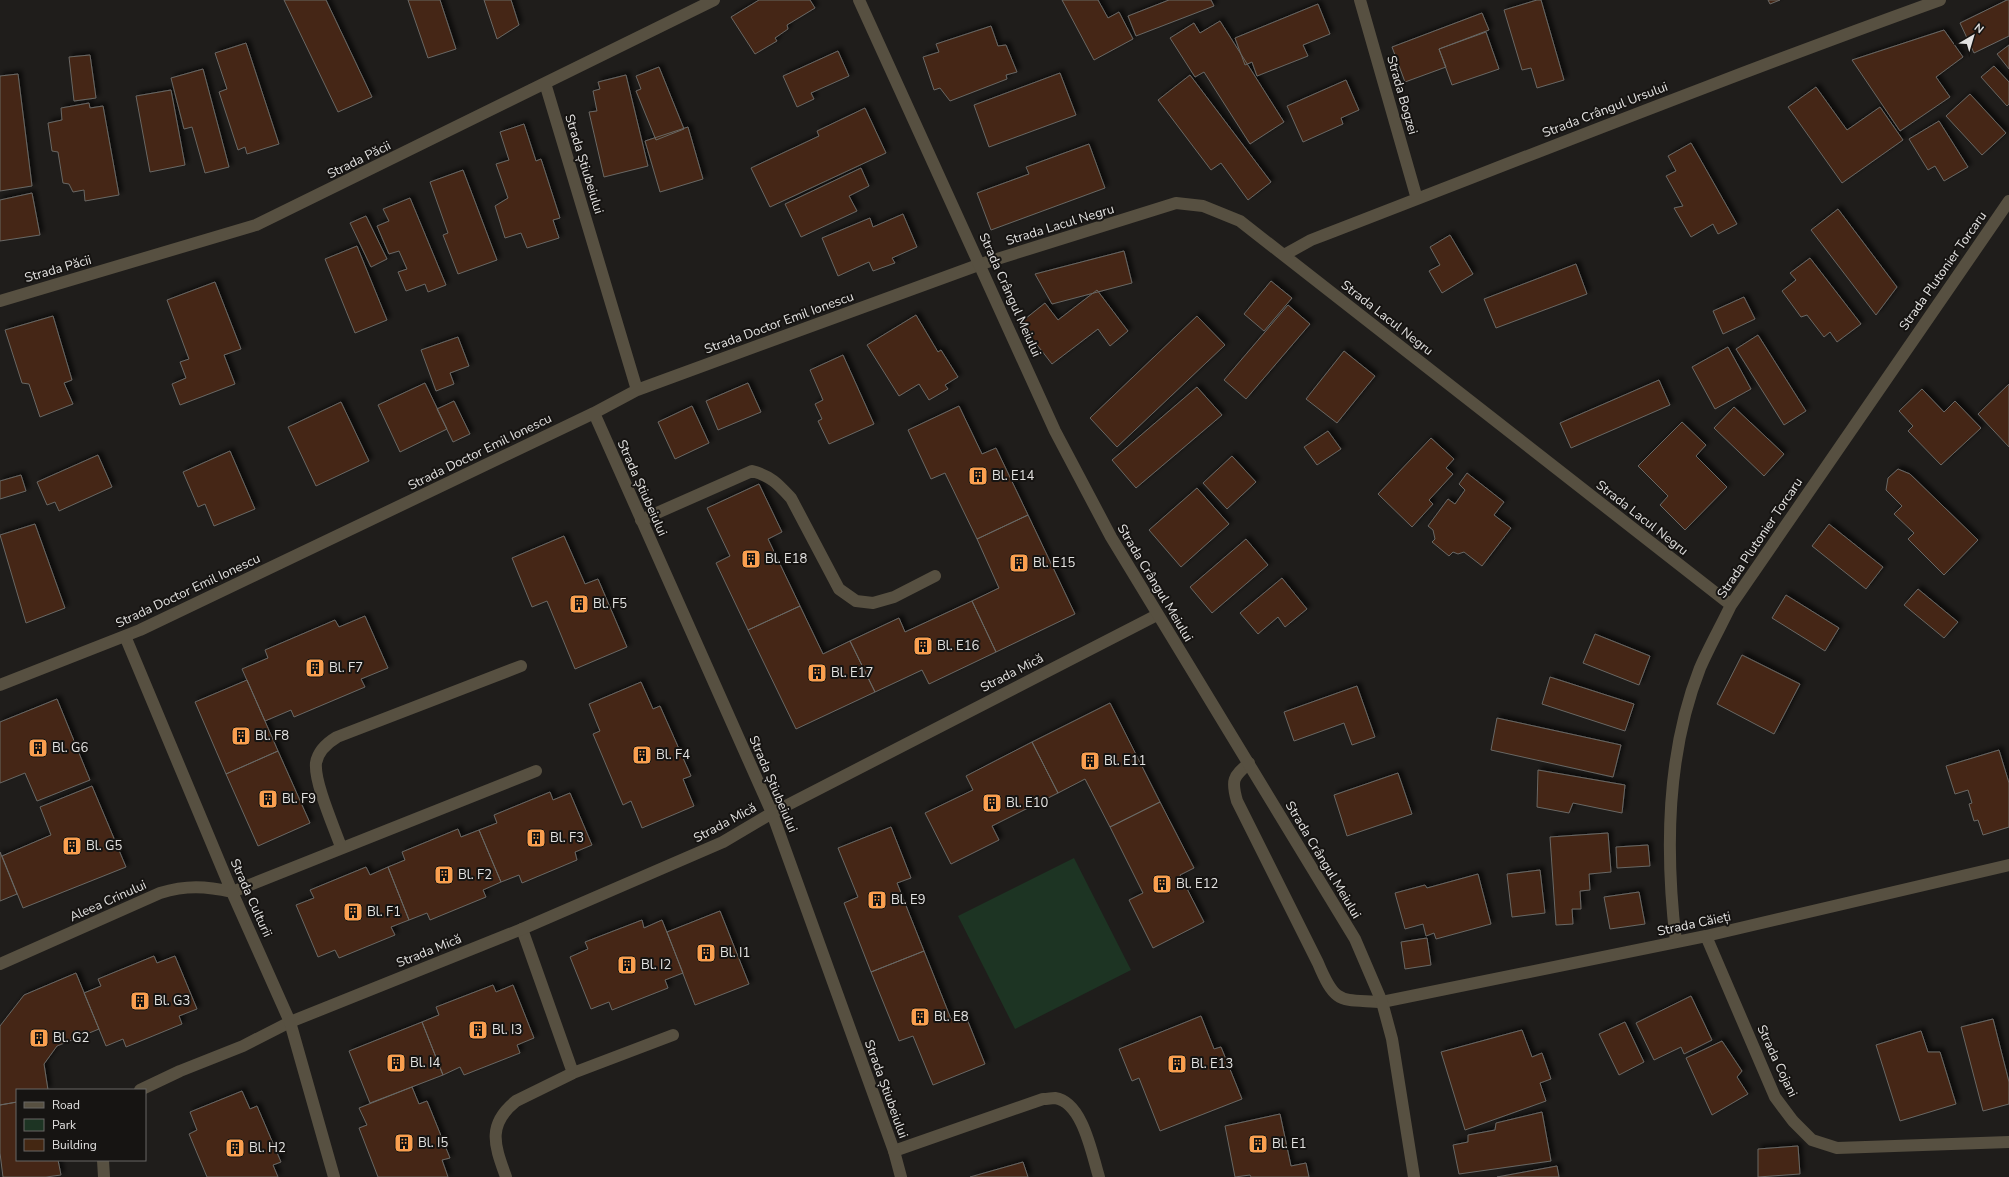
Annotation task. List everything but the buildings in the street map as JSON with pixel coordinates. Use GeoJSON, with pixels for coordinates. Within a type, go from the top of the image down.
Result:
{"type":"FeatureCollection","features":[{"type":"Feature","properties":{"kind":"street","name":"Strada Păcii"},"geometry":{"type":"LineString","coordinates":[[0,301],[256,225],[714,0]]}},
{"type":"Feature","properties":{"kind":"street","name":"Strada Crângul Meiului"},"geometry":{"type":"LineString","coordinates":[[859,0],[981,264],[1055,431],[1111,537],[1355,939],[1382,1002],[1392,1039],[1414,1177]]}},
{"type":"Feature","properties":{"kind":"street","name":"Strada Bogzei"},"geometry":{"type":"LineString","coordinates":[[1360,0],[1417,199]]}},
{"type":"Feature","properties":{"kind":"street","name":"Strada Crângul Ursului"},"geometry":{"type":"LineString","coordinates":[[1284,256],[1312,240],[1417,199],[1767,63],[1940,0]]}},
{"type":"Feature","properties":{"kind":"street","name":"Strada Știubeiului"},"geometry":{"type":"LineString","coordinates":[[545,83],[637,390]]}},
{"type":"Feature","properties":{"kind":"street","name":"Strada Plutonier Torcaru"},"geometry":{"type":"LineString","coordinates":[[1676,942],[1672,909],[1671,862],[1671,813],[1674,762],[1686,710],[1700,668],[1731,605],[2009,201]]}},
{"type":"Feature","properties":{"kind":"street","name":"Strada Lacul Negru"},"geometry":{"type":"LineString","coordinates":[[981,264],[1176,203],[1203,206],[1240,221],[1731,605]]}},
{"type":"Feature","properties":{"kind":"street","name":"Strada Doctor Emil Ionescu"},"geometry":{"type":"LineString","coordinates":[[0,685],[125,636],[594,413],[637,390],[981,264]]}},
{"type":"Feature","properties":{"kind":"street","name":"Strada Știubeiului"},"geometry":{"type":"LineString","coordinates":[[594,413],[772,813],[894,1151],[901,1177]]}},
{"type":"Feature","properties":{"kind":"street"},"geometry":{"type":"LineString","coordinates":[[641,520],[752,471],[767,475],[780,486],[790,498],[839,589],[856,601],[873,603],[894,597],[935,576]]}},
{"type":"Feature","properties":{"kind":"street","name":"Strada Mică"},"geometry":{"type":"LineString","coordinates":[[142,1089],[180,1071],[243,1046],[290,1022],[522,929],[723,842],[772,813],[1157,614]]}},
{"type":"Feature","properties":{"kind":"street","name":"Strada Culturii"},"geometry":{"type":"LineString","coordinates":[[125,636],[232,892],[290,1022],[334,1177]]}},
{"type":"Feature","properties":{"kind":"street"},"geometry":{"type":"LineString","coordinates":[[340,847],[316,771],[319,755],[324,748],[337,737],[521,666]]}},
{"type":"Feature","properties":{"kind":"street","name":"Strada Căieți"},"geometry":{"type":"LineString","coordinates":[[1249,763],[1234,777],[1233,784],[1237,801],[1298,922],[1327,985],[1334,994],[1343,999],[1382,1002],[1706,936],[2009,865]]}},
{"type":"Feature","properties":{"kind":"street"},"geometry":{"type":"LineString","coordinates":[[232,892],[340,847],[536,771]]}},
{"type":"Feature","properties":{"kind":"street","name":"Aleea Crinului"},"geometry":{"type":"LineString","coordinates":[[0,964],[160,893],[180,887],[211,887],[232,892]]}},
{"type":"Feature","properties":{"kind":"street"},"geometry":{"type":"LineString","coordinates":[[522,929],[573,1073]]}},
{"type":"Feature","properties":{"kind":"street","name":"Strada Cojani"},"geometry":{"type":"LineString","coordinates":[[1706,936],[1775,1097],[1793,1121],[1812,1140],[1837,1148],[2009,1142]]}},
{"type":"Feature","properties":{"kind":"street"},"geometry":{"type":"LineString","coordinates":[[506,1177],[495,1143],[497,1124],[502,1115],[516,1101],[573,1073],[673,1035]]}},
{"type":"Feature","properties":{"kind":"street"},"geometry":{"type":"LineString","coordinates":[[894,1151],[1043,1099],[1056,1098],[1068,1104],[1078,1116],[1099,1177]]}},
{"type":"Feature","properties":{"kind":"street"},"geometry":{"type":"LineString","coordinates":[[103,1161],[104,1177]]}},
{"type":"Feature","properties":{"kind":"green space"},"geometry":{"type":"Polygon","coordinates":[[[1074,858],[1131,970],[1015,1029],[958,916],[1074,858]]]}},
{"type":"Feature","properties":{"kind":"place","name":"Bl. E14"},"geometry":{"type":"Point","coordinates":[978,476]}},
{"type":"Feature","properties":{"kind":"place","name":"Bl. E18"},"geometry":{"type":"Point","coordinates":[751,559]}},
{"type":"Feature","properties":{"kind":"place","name":"Bl. E15"},"geometry":{"type":"Point","coordinates":[1019,563]}},
{"type":"Feature","properties":{"kind":"place","name":"Bl. F5"},"geometry":{"type":"Point","coordinates":[579,604]}},
{"type":"Feature","properties":{"kind":"place","name":"Bl. E16"},"geometry":{"type":"Point","coordinates":[923,646]}},
{"type":"Feature","properties":{"kind":"place","name":"Bl. F7"},"geometry":{"type":"Point","coordinates":[315,668]}},
{"type":"Feature","properties":{"kind":"place","name":"Bl. E17"},"geometry":{"type":"Point","coordinates":[817,673]}},
{"type":"Feature","properties":{"kind":"place","name":"Bl. F8"},"geometry":{"type":"Point","coordinates":[241,736]}},
{"type":"Feature","properties":{"kind":"place","name":"Bl. G6"},"geometry":{"type":"Point","coordinates":[38,748]}},
{"type":"Feature","properties":{"kind":"place","name":"Bl. F4"},"geometry":{"type":"Point","coordinates":[642,755]}},
{"type":"Feature","properties":{"kind":"place","name":"Bl. E11"},"geometry":{"type":"Point","coordinates":[1090,761]}},
{"type":"Feature","properties":{"kind":"place","name":"Bl. F9"},"geometry":{"type":"Point","coordinates":[268,799]}},
{"type":"Feature","properties":{"kind":"place","name":"Bl. E10"},"geometry":{"type":"Point","coordinates":[992,803]}},
{"type":"Feature","properties":{"kind":"place","name":"Bl. F3"},"geometry":{"type":"Point","coordinates":[536,838]}},
{"type":"Feature","properties":{"kind":"place","name":"Bl. G5"},"geometry":{"type":"Point","coordinates":[72,846]}},
{"type":"Feature","properties":{"kind":"place","name":"Bl. F2"},"geometry":{"type":"Point","coordinates":[444,875]}},
{"type":"Feature","properties":{"kind":"place","name":"Bl. E12"},"geometry":{"type":"Point","coordinates":[1162,884]}},
{"type":"Feature","properties":{"kind":"place","name":"Bl. E9"},"geometry":{"type":"Point","coordinates":[877,900]}},
{"type":"Feature","properties":{"kind":"place","name":"Bl. F1"},"geometry":{"type":"Point","coordinates":[353,912]}},
{"type":"Feature","properties":{"kind":"place","name":"Bl. I1"},"geometry":{"type":"Point","coordinates":[706,953]}},
{"type":"Feature","properties":{"kind":"place","name":"Bl. I2"},"geometry":{"type":"Point","coordinates":[627,965]}},
{"type":"Feature","properties":{"kind":"place","name":"Bl. G3"},"geometry":{"type":"Point","coordinates":[140,1001]}},
{"type":"Feature","properties":{"kind":"place","name":"Bl. E8"},"geometry":{"type":"Point","coordinates":[920,1017]}},
{"type":"Feature","properties":{"kind":"place","name":"Bl. I3"},"geometry":{"type":"Point","coordinates":[478,1030]}},
{"type":"Feature","properties":{"kind":"place","name":"Bl. G2"},"geometry":{"type":"Point","coordinates":[39,1038]}},
{"type":"Feature","properties":{"kind":"place","name":"Bl. I4"},"geometry":{"type":"Point","coordinates":[396,1063]}},
{"type":"Feature","properties":{"kind":"place","name":"Bl. E13"},"geometry":{"type":"Point","coordinates":[1177,1064]}},
{"type":"Feature","properties":{"kind":"place","name":"Bl. I5"},"geometry":{"type":"Point","coordinates":[404,1143]}},
{"type":"Feature","properties":{"kind":"place","name":"Bl. E1"},"geometry":{"type":"Point","coordinates":[1258,1144]}},
{"type":"Feature","properties":{"kind":"place","name":"Bl. H2"},"geometry":{"type":"Point","coordinates":[235,1148]}}]}
